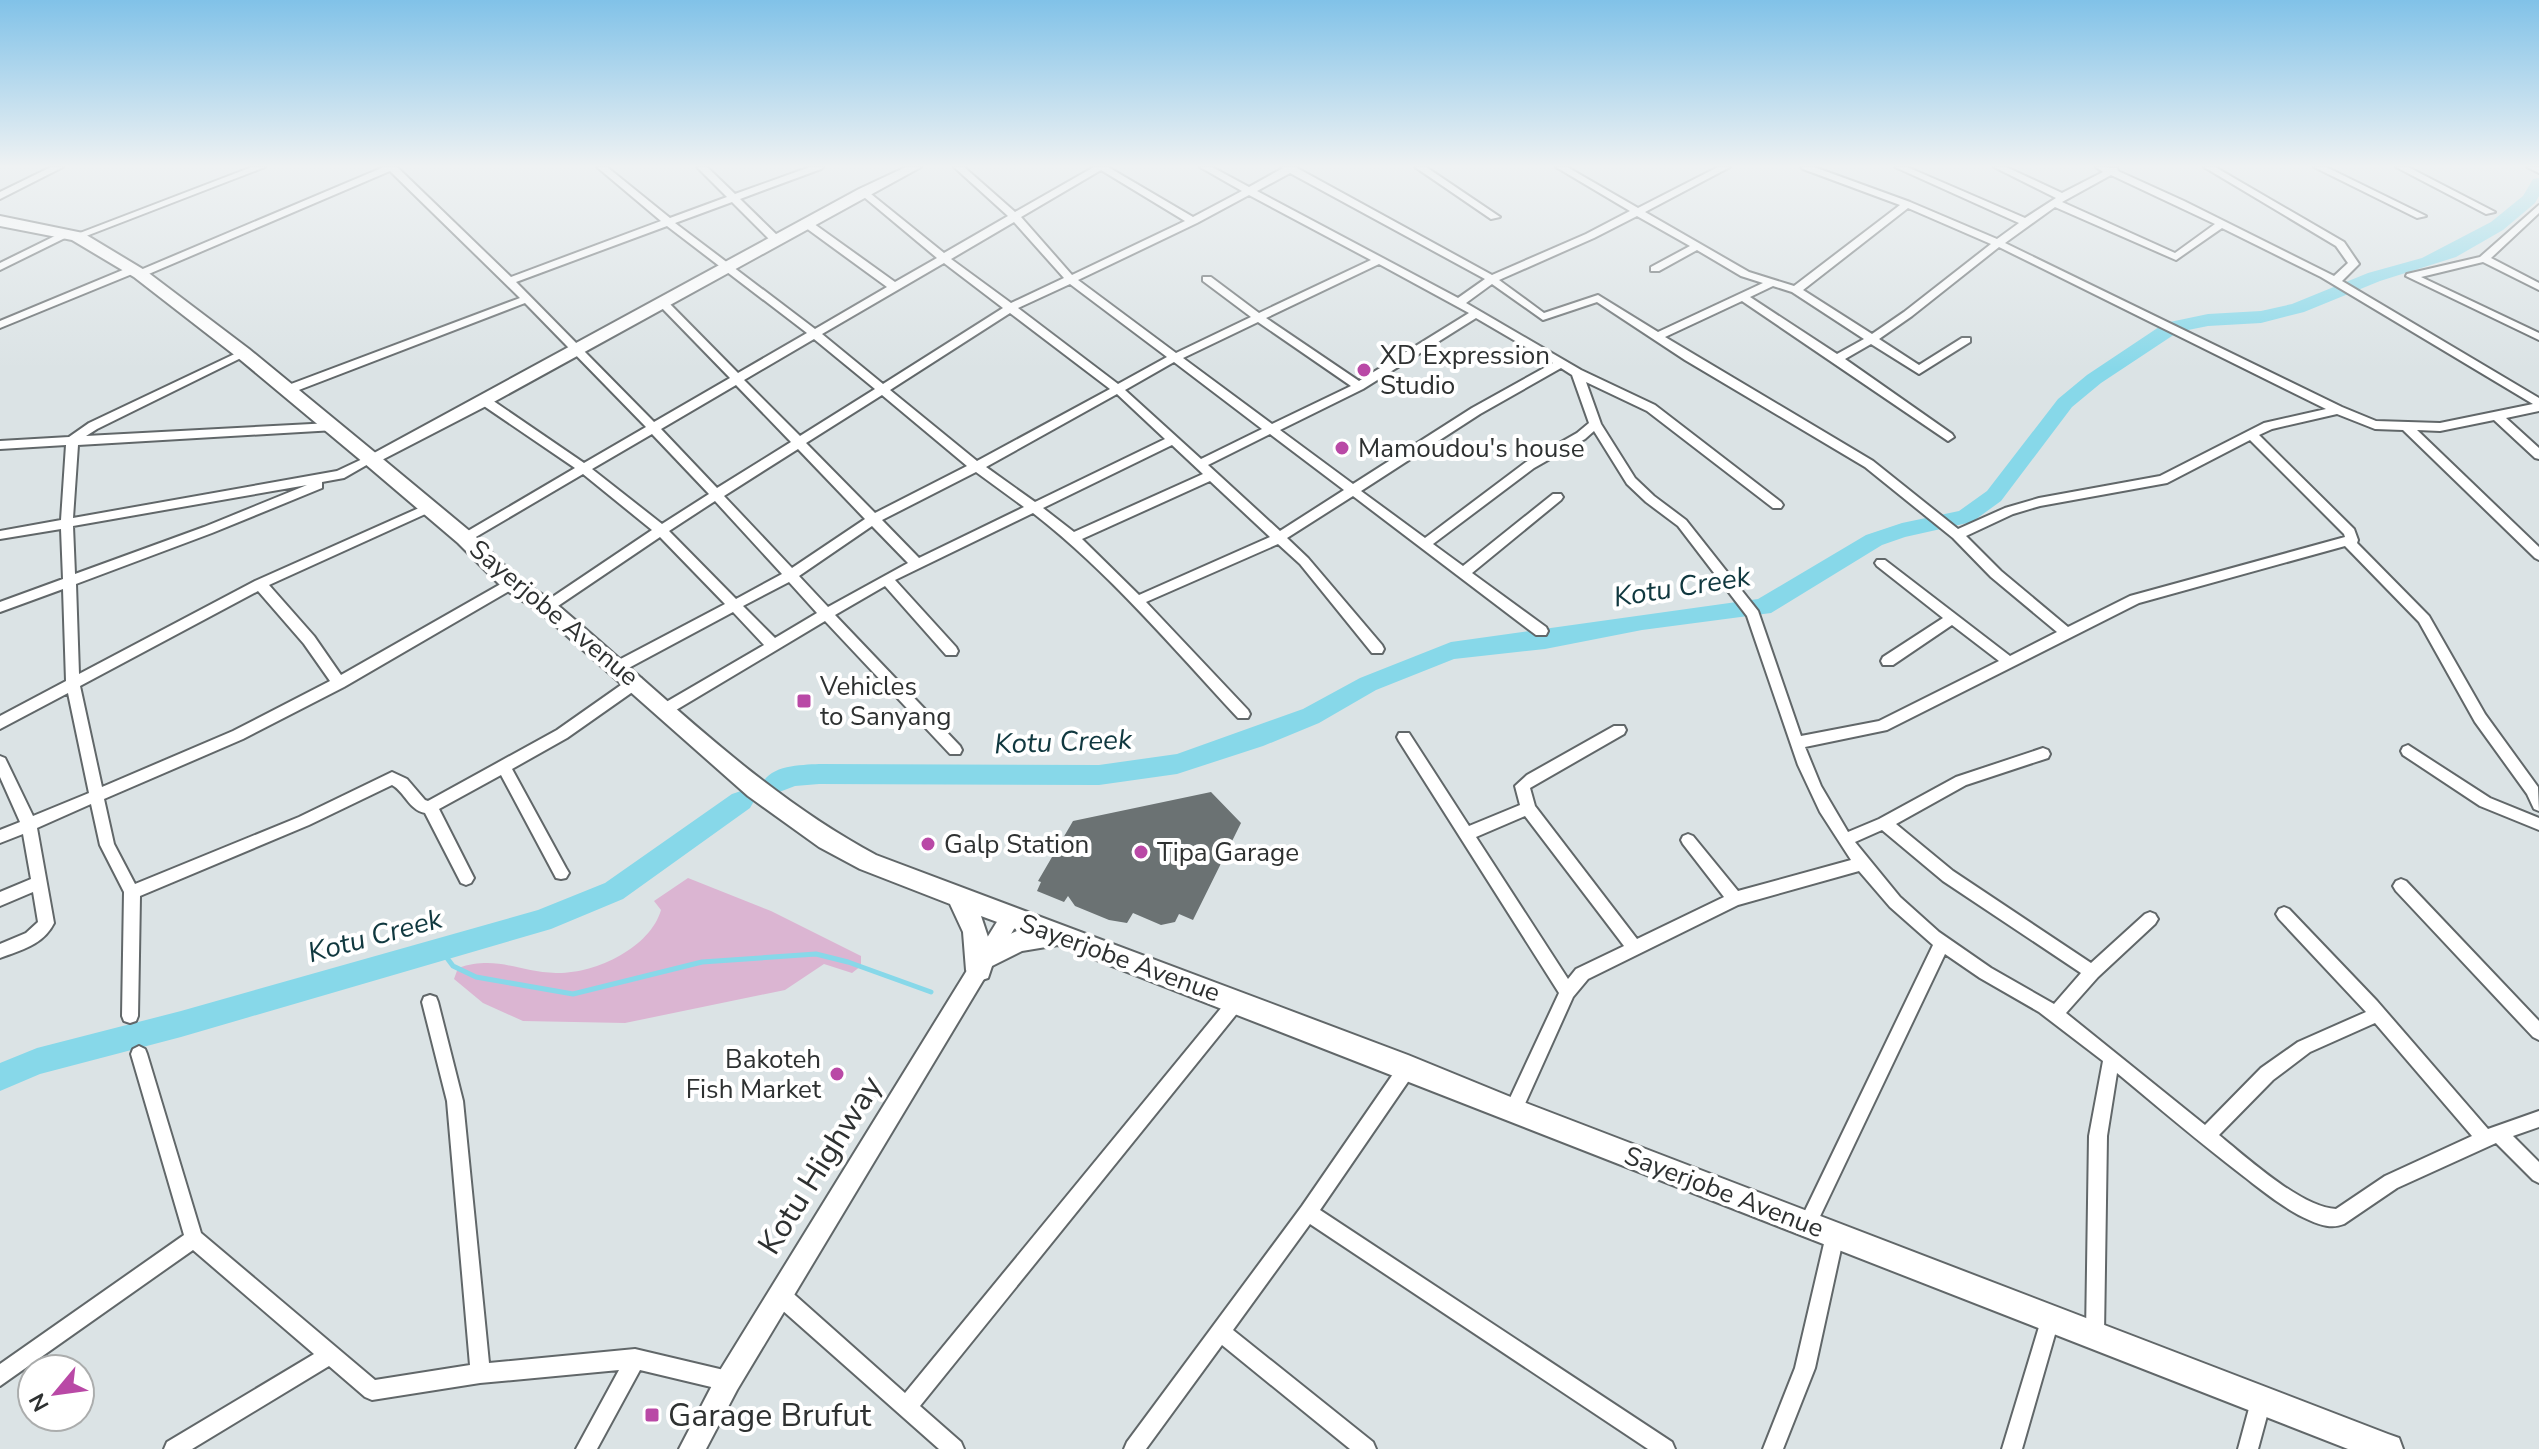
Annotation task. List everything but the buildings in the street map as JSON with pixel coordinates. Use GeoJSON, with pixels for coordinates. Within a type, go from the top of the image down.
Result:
{"type":"FeatureCollection","features":[{"type":"Feature","properties":{"kind":"main road","name":"Sayerjobe Avenue"},"geometry":{"type":"LineString","coordinates":[[71,235],[137,272],[243,353],[465,538],[511,584],[547,607],[636,682],[756,789],[827,840],[895,874],[1237,1001],[2388,1449]]}},
{"type":"Feature","properties":{"kind":"main road"},"geometry":{"type":"LineString","coordinates":[[959,898],[976,928],[983,963],[1019,941],[1057,935]]}},
{"type":"Feature","properties":{"kind":"street"},"geometry":{"type":"LineString","coordinates":[[0,267],[71,235]]}},
{"type":"Feature","properties":{"kind":"street"},"geometry":{"type":"LineString","coordinates":[[0,325],[228,235]]}},
{"type":"Feature","properties":{"kind":"street"},"geometry":{"type":"LineString","coordinates":[[464,235],[512,280],[526,299],[654,428],[872,667],[955,750]]}},
{"type":"Feature","properties":{"kind":"street"},"geometry":{"type":"LineString","coordinates":[[512,280],[637,235]]}},
{"type":"Feature","properties":{"kind":"street"},"geometry":{"type":"LineString","coordinates":[[684,235],[816,335],[976,467],[1073,538],[1243,714]]}},
{"type":"Feature","properties":{"kind":"street"},"geometry":{"type":"LineString","coordinates":[[771,235],[776,240]]}},
{"type":"Feature","properties":{"kind":"street"},"geometry":{"type":"LineString","coordinates":[[0,607],[208,530],[340,475],[485,401],[785,235]]}},
{"type":"Feature","properties":{"kind":"street"},"geometry":{"type":"LineString","coordinates":[[822,235],[896,288]]}},
{"type":"Feature","properties":{"kind":"street"},"geometry":{"type":"LineString","coordinates":[[915,235],[1119,390],[1304,561],[1377,649]]}},
{"type":"Feature","properties":{"kind":"street"},"geometry":{"type":"LineString","coordinates":[[465,538],[986,235]]}},
{"type":"Feature","properties":{"kind":"street"},"geometry":{"type":"LineString","coordinates":[[1031,235],[1070,279],[1357,490],[1541,631]]}},
{"type":"Feature","properties":{"kind":"street"},"geometry":{"type":"LineString","coordinates":[[547,607],[661,530],[1012,307],[1164,235]]}},
{"type":"Feature","properties":{"kind":"street"},"geometry":{"type":"LineString","coordinates":[[1328,235],[1459,303],[1577,373],[1651,408],[1777,505]]}},
{"type":"Feature","properties":{"kind":"street"},"geometry":{"type":"LineString","coordinates":[[1412,235],[1492,279],[1543,317],[1598,298],[1657,337],[1869,464],[1957,535],[1996,574],[2066,633]]}},
{"type":"Feature","properties":{"kind":"street"},"geometry":{"type":"LineString","coordinates":[[1459,303],[1492,279],[1588,235]]}},
{"type":"Feature","properties":{"kind":"street"},"geometry":{"type":"LineString","coordinates":[[1675,235],[1745,274],[1796,290],[1919,370],[1966,340]]}},
{"type":"Feature","properties":{"kind":"street"},"geometry":{"type":"LineString","coordinates":[[1796,290],[1867,235]]}},
{"type":"Feature","properties":{"kind":"street"},"geometry":{"type":"LineString","coordinates":[[1978,235],[2338,410],[2375,425],[2440,427],[2539,405]]}},
{"type":"Feature","properties":{"kind":"street"},"geometry":{"type":"LineString","coordinates":[[1837,359],[1872,341],[1928,302],[2009,235]]}},
{"type":"Feature","properties":{"kind":"street"},"geometry":{"type":"LineString","coordinates":[[2130,235],[2176,257],[2207,235]]}},
{"type":"Feature","properties":{"kind":"street"},"geometry":{"type":"LineString","coordinates":[[2242,235],[2335,281],[2539,405]]}},
{"type":"Feature","properties":{"kind":"street"},"geometry":{"type":"LineString","coordinates":[[2324,235],[2340,244],[2354,264],[2335,281]]}},
{"type":"Feature","properties":{"kind":"street"},"geometry":{"type":"LineString","coordinates":[[2510,235],[2484,259],[2411,276],[2539,337]]}},
{"type":"Feature","properties":{"kind":"street"},"geometry":{"type":"LineString","coordinates":[[1655,269],[1696,247]]}},
{"type":"Feature","properties":{"kind":"street"},"geometry":{"type":"LineString","coordinates":[[2484,259],[2539,287]]}},
{"type":"Feature","properties":{"kind":"street"},"geometry":{"type":"LineString","coordinates":[[618,667],[791,575],[875,518],[976,467],[1174,358],[1378,261]]}},
{"type":"Feature","properties":{"kind":"street"},"geometry":{"type":"LineString","coordinates":[[1207,279],[1359,386]]}},
{"type":"Feature","properties":{"kind":"street"},"geometry":{"type":"LineString","coordinates":[[1657,337],[1772,283]]}},
{"type":"Feature","properties":{"kind":"street"},"geometry":{"type":"LineString","coordinates":[[1744,298],[1948,437]]}},
{"type":"Feature","properties":{"kind":"street"},"geometry":{"type":"LineString","coordinates":[[287,390],[526,299]]}},
{"type":"Feature","properties":{"kind":"street"},"geometry":{"type":"LineString","coordinates":[[663,303],[916,563]]}},
{"type":"Feature","properties":{"kind":"street"},"geometry":{"type":"LineString","coordinates":[[1200,464],[1359,386],[1475,314]]}},
{"type":"Feature","properties":{"kind":"street"},"geometry":{"type":"LineString","coordinates":[[72,441],[93,426],[243,353]]}},
{"type":"Feature","properties":{"kind":"street"},"geometry":{"type":"LineString","coordinates":[[1137,601],[1279,538],[1476,411],[1562,363]]}},
{"type":"Feature","properties":{"kind":"street"},"geometry":{"type":"LineString","coordinates":[[1577,373],[1595,424],[1631,481],[1682,523],[1750,610],[1796,743],[1826,810],[1845,840],[1861,864],[1896,903],[1942,943],[2055,1014],[2205,1137],[2307,1211],[2329,1220],[2345,1215],[2391,1182],[2426,1164],[2539,1119]]}},
{"type":"Feature","properties":{"kind":"street"},"geometry":{"type":"LineString","coordinates":[[485,401],[586,470],[661,530],[773,645]]}},
{"type":"Feature","properties":{"kind":"street"},"geometry":{"type":"LineString","coordinates":[[1957,535],[2009,511],[2039,502],[2163,480],[2282,421],[2338,410]]}},
{"type":"Feature","properties":{"kind":"street"},"geometry":{"type":"LineString","coordinates":[[2497,416],[2539,455]]}},
{"type":"Feature","properties":{"kind":"street"},"geometry":{"type":"LineString","coordinates":[[1426,543],[1530,465],[1581,436],[1595,424]]}},
{"type":"Feature","properties":{"kind":"street"},"geometry":{"type":"LineString","coordinates":[[2406,426],[2539,555]]}},
{"type":"Feature","properties":{"kind":"street"},"geometry":{"type":"LineString","coordinates":[[0,445],[331,427]]}},
{"type":"Feature","properties":{"kind":"street"},"geometry":{"type":"LineString","coordinates":[[1796,743],[1882,726],[2107,611],[2159,590],[2348,542],[2353,537],[2350,532],[2251,434]]}},
{"type":"Feature","properties":{"kind":"street"},"geometry":{"type":"LineString","coordinates":[[72,441],[67,522],[73,685],[107,845],[132,892],[130,1016]]}},
{"type":"Feature","properties":{"kind":"street"},"geometry":{"type":"LineString","coordinates":[[666,709],[916,563],[1171,441]]}},
{"type":"Feature","properties":{"kind":"street"},"geometry":{"type":"LineString","coordinates":[[0,535],[340,475]]}},
{"type":"Feature","properties":{"kind":"street"},"geometry":{"type":"LineString","coordinates":[[1073,538],[1211,475]]}},
{"type":"Feature","properties":{"kind":"street"},"geometry":{"type":"LineString","coordinates":[[1465,572],[1557,497]]}},
{"type":"Feature","properties":{"kind":"street"},"geometry":{"type":"LineString","coordinates":[[0,723],[260,584],[428,508]]}},
{"type":"Feature","properties":{"kind":"street"},"geometry":{"type":"LineString","coordinates":[[2348,542],[2424,619],[2480,718],[2533,791],[2539,805]]}},
{"type":"Feature","properties":{"kind":"street"},"geometry":{"type":"LineString","coordinates":[[1881,563],[2009,662]]}},
{"type":"Feature","properties":{"kind":"street"},"geometry":{"type":"LineString","coordinates":[[886,579],[951,651]]}},
{"type":"Feature","properties":{"kind":"street"},"geometry":{"type":"LineString","coordinates":[[260,584],[309,640],[339,683]]}},
{"type":"Feature","properties":{"kind":"street"},"geometry":{"type":"LineString","coordinates":[[0,837],[238,735],[339,683],[511,584]]}},
{"type":"Feature","properties":{"kind":"street"},"geometry":{"type":"LineString","coordinates":[[1888,661],[1952,619]]}},
{"type":"Feature","properties":{"kind":"street"},"geometry":{"type":"LineString","coordinates":[[132,892],[304,821],[392,778],[402,783],[421,806],[430,807],[562,734],[636,682]]}},
{"type":"Feature","properties":{"kind":"street"},"geometry":{"type":"LineString","coordinates":[[1619,730],[1522,786],[1528,808],[1634,947]]}},
{"type":"Feature","properties":{"kind":"street"},"geometry":{"type":"LineString","coordinates":[[1404,737],[1567,992]]}},
{"type":"Feature","properties":{"kind":"street"},"geometry":{"type":"LineString","coordinates":[[2408,751],[2485,802],[2539,824]]}},
{"type":"Feature","properties":{"kind":"street"},"geometry":{"type":"LineString","coordinates":[[1845,840],[1884,823],[1961,781],[2043,754]]}},
{"type":"Feature","properties":{"kind":"street"},"geometry":{"type":"LineString","coordinates":[[0,762],[29,824],[46,923],[41,933],[0,951]]}},
{"type":"Feature","properties":{"kind":"street"},"geometry":{"type":"LineString","coordinates":[[503,766],[561,873]]}},
{"type":"Feature","properties":{"kind":"street"},"geometry":{"type":"LineString","coordinates":[[430,807],[466,878]]}},
{"type":"Feature","properties":{"kind":"street"},"geometry":{"type":"LineString","coordinates":[[1466,834],[1528,808]]}},
{"type":"Feature","properties":{"kind":"street"},"geometry":{"type":"LineString","coordinates":[[1884,823],[1948,876],[2092,972]]}},
{"type":"Feature","properties":{"kind":"street"},"geometry":{"type":"LineString","coordinates":[[1688,840],[1735,899]]}},
{"type":"Feature","properties":{"kind":"street"},"geometry":{"type":"LineString","coordinates":[[1513,1111],[1567,992],[1582,974],[1735,899],[1861,864]]}},
{"type":"Feature","properties":{"kind":"street"},"geometry":{"type":"LineString","coordinates":[[0,899],[40,882]]}},
{"type":"Feature","properties":{"kind":"street"},"geometry":{"type":"LineString","coordinates":[[2401,886],[2539,1032]]}},
{"type":"Feature","properties":{"kind":"street"},"geometry":{"type":"LineString","coordinates":[[2284,914],[2492,1136],[2539,1174]]}},
{"type":"Feature","properties":{"kind":"street","name":"Kotu Highway"},"geometry":{"type":"LineString","coordinates":[[692,1449],[728,1381],[1010,918]]}},
{"type":"Feature","properties":{"kind":"street"},"geometry":{"type":"LineString","coordinates":[[2055,1014],[2092,972],[2150,919]]}},
{"type":"Feature","properties":{"kind":"street"},"geometry":{"type":"LineString","coordinates":[[1807,1225],[1942,943]]}},
{"type":"Feature","properties":{"kind":"street"},"geometry":{"type":"LineString","coordinates":[[908,1405],[1237,1001]]}},
{"type":"Feature","properties":{"kind":"street"},"geometry":{"type":"LineString","coordinates":[[430,1002],[455,1101],[480,1373]]}},
{"type":"Feature","properties":{"kind":"street"},"geometry":{"type":"LineString","coordinates":[[2205,1137],[2267,1074],[2304,1047],[2378,1014]]}},
{"type":"Feature","properties":{"kind":"street"},"geometry":{"type":"LineString","coordinates":[[139,1054],[194,1239],[372,1390],[480,1373],[635,1359],[728,1381]]}},
{"type":"Feature","properties":{"kind":"street"},"geometry":{"type":"LineString","coordinates":[[2095,1334],[2098,1136],[2111,1060]]}},
{"type":"Feature","properties":{"kind":"street"},"geometry":{"type":"LineString","coordinates":[[1134,1449],[1308,1212],[1408,1067]]}},
{"type":"Feature","properties":{"kind":"street"},"geometry":{"type":"LineString","coordinates":[[1308,1212],[1665,1449]]}},
{"type":"Feature","properties":{"kind":"street"},"geometry":{"type":"LineString","coordinates":[[1773,1449],[1805,1368],[1835,1235]]}},
{"type":"Feature","properties":{"kind":"street"},"geometry":{"type":"LineString","coordinates":[[0,1376],[194,1239]]}},
{"type":"Feature","properties":{"kind":"street"},"geometry":{"type":"LineString","coordinates":[[780,1295],[908,1405],[954,1449]]}},
{"type":"Feature","properties":{"kind":"street"},"geometry":{"type":"LineString","coordinates":[[2012,1449],[2051,1317]]}},
{"type":"Feature","properties":{"kind":"street"},"geometry":{"type":"LineString","coordinates":[[1220,1332],[1366,1449]]}},
{"type":"Feature","properties":{"kind":"street"},"geometry":{"type":"LineString","coordinates":[[174,1449],[330,1355]]}},
{"type":"Feature","properties":{"kind":"street"},"geometry":{"type":"LineString","coordinates":[[586,1449],[635,1359]]}},
{"type":"Feature","properties":{"kind":"street"},"geometry":{"type":"LineString","coordinates":[[2248,1449],[2261,1401]]}},
{"type":"Feature","properties":{"kind":"shaded area"},"geometry":{"type":"Polygon","coordinates":[[[688,878],[771,911],[861,956],[861,966],[852,973],[824,964],[785,990],[625,1023],[523,1021],[483,1003],[454,979],[458,968],[472,964],[497,964],[556,973],[603,964],[633,947],[645,936],[661,910],[654,901],[688,878]]]}},
{"type":"Feature","properties":{"kind":"waterway","name":"Kotu Creek"},"geometry":{"type":"LineString","coordinates":[[774,784],[792,776],[819,774],[1099,775],[1177,764],[1254,739],[1311,716],[1368,684],[1451,651],[1763,607],[1874,540],[1902,530],[1965,517],[1994,496],[2065,403],[2094,379],[2172,327],[2208,320],[2261,317],[2298,308],[2374,277],[2428,262],[2482,235]]}},
{"type":"Feature","properties":{"kind":"waterway","name":"Kotu Creek"},"geometry":{"type":"LineString","coordinates":[[0,1077],[37,1061],[181,1024],[542,921],[614,891],[741,801]]}},
{"type":"Feature","properties":{"kind":"waterway"},"geometry":{"type":"LineString","coordinates":[[441,950],[453,966],[476,977],[573,994],[702,962],[816,954],[848,962],[931,992]]}},
{"type":"Feature","properties":{"kind":"place","name":"XD Expression Studio"},"geometry":{"type":"Point","coordinates":[1364,370]}},
{"type":"Feature","properties":{"kind":"place","name":"Mamoudou's house"},"geometry":{"type":"Point","coordinates":[1342,448]}},
{"type":"Feature","properties":{"kind":"place","name":"Vehicles to Sanyang"},"geometry":{"type":"Point","coordinates":[804,701]}},
{"type":"Feature","properties":{"kind":"place","name":"Galp Station"},"geometry":{"type":"Point","coordinates":[928,844]}},
{"type":"Feature","properties":{"kind":"place","name":"Tipa Garage"},"geometry":{"type":"Point","coordinates":[1141,852]}},
{"type":"Feature","properties":{"kind":"place","name":"Bakoteh Fish Market"},"geometry":{"type":"Point","coordinates":[837,1074]}},
{"type":"Feature","properties":{"kind":"place","name":"Garage Brufut"},"geometry":{"type":"Point","coordinates":[652,1415]}}]}
